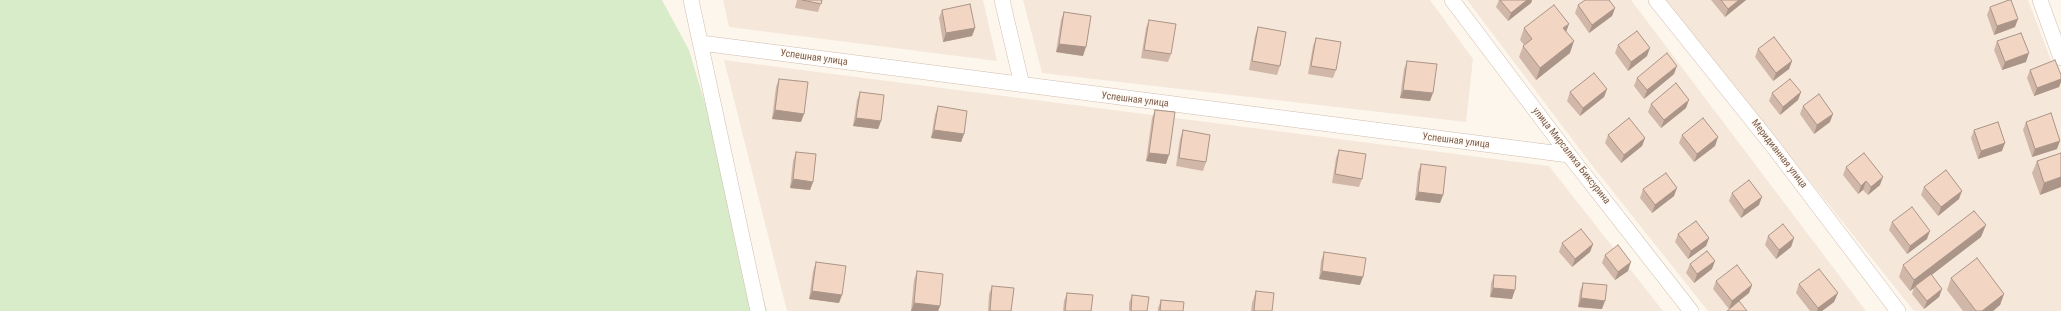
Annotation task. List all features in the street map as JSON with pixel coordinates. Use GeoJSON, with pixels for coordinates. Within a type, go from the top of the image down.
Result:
{"type":"FeatureCollection","features":[{"type":"Feature","properties":{"kind":"street"},"geometry":{"type":"LineString","coordinates":[[691,0],[758,311]]}},
{"type":"Feature","properties":{"kind":"street"},"geometry":{"type":"LineString","coordinates":[[1002,0],[1022,85]]}},
{"type":"Feature","properties":{"kind":"street","name":"улица Мирсалиха Биксурина"},"geometry":{"type":"LineString","coordinates":[[1452,0],[1569,155],[1691,311]]}},
{"type":"Feature","properties":{"kind":"street","name":"Меридианная улица"},"geometry":{"type":"LineString","coordinates":[[1656,0],[1772,145],[1898,311]]}},
{"type":"Feature","properties":{"kind":"street"},"geometry":{"type":"LineString","coordinates":[[2040,0],[2061,58]]}},
{"type":"Feature","properties":{"kind":"street","name":"Успешная улица"},"geometry":{"type":"LineString","coordinates":[[701,43],[1569,155]]}},
{"type":"Feature","properties":{"kind":"shaded area"},"geometry":{"type":"Polygon","coordinates":[[[723,0],[983,0],[997,61],[729,27],[723,0]]]}},
{"type":"Feature","properties":{"kind":"shaded area"},"geometry":{"type":"Polygon","coordinates":[[[1023,0],[1430,0],[1473,59],[1466,122],[1042,73],[1023,0]]]}},
{"type":"Feature","properties":{"kind":"shaded area"},"geometry":{"type":"Polygon","coordinates":[[[1467,0],[1631,0],[1866,311],[1708,311],[1591,164],[1467,0]]]}},
{"type":"Feature","properties":{"kind":"shaded area"},"geometry":{"type":"Polygon","coordinates":[[[1665,0],[2028,0],[2061,86],[2061,311],[1914,311],[1665,0]]]}},
{"type":"Feature","properties":{"kind":"shaded area"},"geometry":{"type":"Polygon","coordinates":[[[724,60],[1549,166],[1663,311],[787,311],[724,60]]]}},
{"type":"Feature","properties":{"kind":"green space"},"geometry":{"type":"Polygon","coordinates":[[[0,0],[662,0],[689,50],[767,311],[0,311],[0,0]]]}},
{"type":"Feature","properties":{"kind":"building"},"geometry":{"type":"Polygon","coordinates":[[[802,0],[822,0],[821,4],[802,0]]]}},
{"type":"Feature","properties":{"kind":"building"},"geometry":{"type":"Polygon","coordinates":[[[1500,0],[1527,0],[1511,13],[1500,0]]]}},
{"type":"Feature","properties":{"kind":"building"},"geometry":{"type":"Polygon","coordinates":[[[1585,0],[1609,0],[1615,8],[1592,25],[1578,5],[1585,0]]]}},
{"type":"Feature","properties":{"kind":"building"},"geometry":{"type":"Polygon","coordinates":[[[1721,0],[1739,0],[1728,9],[1721,0]]]}},
{"type":"Feature","properties":{"kind":"building"},"geometry":{"type":"Polygon","coordinates":[[[2011,0],[2018,19],[1997,26],[1990,7],[2011,0]]]}},
{"type":"Feature","properties":{"kind":"building"},"geometry":{"type":"Polygon","coordinates":[[[970,4],[975,28],[946,33],[942,10],[970,4]]]}},
{"type":"Feature","properties":{"kind":"building"},"geometry":{"type":"Polygon","coordinates":[[[1554,5],[1569,24],[1563,28],[1574,41],[1540,68],[1523,46],[1532,39],[1524,28],[1554,5]]]}},
{"type":"Feature","properties":{"kind":"building"},"geometry":{"type":"Polygon","coordinates":[[[1064,12],[1091,16],[1086,47],[1059,44],[1064,12]]]}},
{"type":"Feature","properties":{"kind":"building"},"geometry":{"type":"Polygon","coordinates":[[[1149,20],[1176,24],[1171,54],[1144,50],[1149,20]]]}},
{"type":"Feature","properties":{"kind":"building"},"geometry":{"type":"Polygon","coordinates":[[[1258,27],[1286,32],[1280,66],[1252,61],[1258,27]]]}},
{"type":"Feature","properties":{"kind":"building"},"geometry":{"type":"Polygon","coordinates":[[[1637,31],[1650,48],[1631,62],[1618,45],[1637,31]]]}},
{"type":"Feature","properties":{"kind":"building"},"geometry":{"type":"Polygon","coordinates":[[[2021,33],[2029,53],[2005,62],[1997,41],[2021,33]]]}},
{"type":"Feature","properties":{"kind":"building"},"geometry":{"type":"Polygon","coordinates":[[[1774,37],[1792,61],[1776,73],[1758,49],[1774,37]]]}},
{"type":"Feature","properties":{"kind":"building"},"geometry":{"type":"Polygon","coordinates":[[[1316,38],[1341,42],[1336,70],[1311,66],[1316,38]]]}},
{"type":"Feature","properties":{"kind":"building"},"geometry":{"type":"Polygon","coordinates":[[[1667,53],[1677,66],[1647,90],[1637,78],[1667,53]]]}},
{"type":"Feature","properties":{"kind":"building"},"geometry":{"type":"Polygon","coordinates":[[[2055,60],[2061,75],[2061,79],[2037,88],[2030,70],[2055,60]]]}},
{"type":"Feature","properties":{"kind":"building"},"geometry":{"type":"Polygon","coordinates":[[[1407,61],[1437,64],[1433,93],[1403,90],[1407,61]]]}},
{"type":"Feature","properties":{"kind":"building"},"geometry":{"type":"Polygon","coordinates":[[[1594,73],[1607,89],[1583,108],[1570,92],[1594,73]]]}},
{"type":"Feature","properties":{"kind":"building"},"geometry":{"type":"Polygon","coordinates":[[[779,79],[808,82],[804,114],[775,110],[779,79]]]}},
{"type":"Feature","properties":{"kind":"building"},"geometry":{"type":"Polygon","coordinates":[[[1790,79],[1801,92],[1783,107],[1772,93],[1790,79]]]}},
{"type":"Feature","properties":{"kind":"building"},"geometry":{"type":"Polygon","coordinates":[[[1676,83],[1689,100],[1664,120],[1651,104],[1676,83]]]}},
{"type":"Feature","properties":{"kind":"building"},"geometry":{"type":"Polygon","coordinates":[[[860,92],[884,95],[881,121],[856,118],[860,92]]]}},
{"type":"Feature","properties":{"kind":"building"},"geometry":{"type":"Polygon","coordinates":[[[1819,94],[1833,114],[1817,125],[1803,106],[1819,94]]]}},
{"type":"Feature","properties":{"kind":"building"},"geometry":{"type":"Polygon","coordinates":[[[938,106],[967,111],[964,134],[934,130],[938,106]]]}},
{"type":"Feature","properties":{"kind":"building"},"geometry":{"type":"Polygon","coordinates":[[[1155,110],[1175,112],[1169,155],[1149,153],[1155,110]]]}},
{"type":"Feature","properties":{"kind":"building"},"geometry":{"type":"Polygon","coordinates":[[[2051,113],[2060,141],[2035,149],[2026,122],[2051,113]]]}},
{"type":"Feature","properties":{"kind":"building"},"geometry":{"type":"Polygon","coordinates":[[[1629,118],[1645,138],[1624,155],[1608,135],[1629,118]]]}},
{"type":"Feature","properties":{"kind":"building"},"geometry":{"type":"Polygon","coordinates":[[[1703,118],[1718,137],[1697,154],[1682,135],[1703,118]]]}},
{"type":"Feature","properties":{"kind":"building"},"geometry":{"type":"Polygon","coordinates":[[[1998,122],[2005,143],[1981,151],[1974,130],[1998,122]]]}},
{"type":"Feature","properties":{"kind":"building"},"geometry":{"type":"Polygon","coordinates":[[[1183,130],[1210,135],[1206,162],[1179,158],[1183,130]]]}},
{"type":"Feature","properties":{"kind":"building"},"geometry":{"type":"Polygon","coordinates":[[[1339,150],[1366,154],[1362,179],[1335,174],[1339,150]]]}},
{"type":"Feature","properties":{"kind":"building"},"geometry":{"type":"Polygon","coordinates":[[[796,152],[816,154],[813,182],[793,179],[796,152]]]}},
{"type":"Feature","properties":{"kind":"building"},"geometry":{"type":"Polygon","coordinates":[[[1864,153],[1883,177],[1871,187],[1866,181],[1861,186],[1846,167],[1864,153]]]}},
{"type":"Feature","properties":{"kind":"building"},"geometry":{"type":"Polygon","coordinates":[[[2061,153],[2061,177],[2044,183],[2037,161],[2061,153]]]}},
{"type":"Feature","properties":{"kind":"building"},"geometry":{"type":"Polygon","coordinates":[[[1421,164],[1446,167],[1443,195],[1418,192],[1421,164]]]}},
{"type":"Feature","properties":{"kind":"building"},"geometry":{"type":"Polygon","coordinates":[[[1946,170],[1962,191],[1941,207],[1924,187],[1946,170]]]}},
{"type":"Feature","properties":{"kind":"building"},"geometry":{"type":"Polygon","coordinates":[[[1666,173],[1677,188],[1655,205],[1643,189],[1666,173]]]}},
{"type":"Feature","properties":{"kind":"building"},"geometry":{"type":"Polygon","coordinates":[[[1749,180],[1762,197],[1744,210],[1732,193],[1749,180]]]}},
{"type":"Feature","properties":{"kind":"building"},"geometry":{"type":"Polygon","coordinates":[[[1912,207],[1930,231],[1910,246],[1892,222],[1912,207]]]}},
{"type":"Feature","properties":{"kind":"building"},"geometry":{"type":"Polygon","coordinates":[[[1974,211],[1986,225],[1914,280],[1903,265],[1974,211]]]}},
{"type":"Feature","properties":{"kind":"building"},"geometry":{"type":"Polygon","coordinates":[[[1696,221],[1709,238],[1691,251],[1678,234],[1696,221]]]}},
{"type":"Feature","properties":{"kind":"building"},"geometry":{"type":"Polygon","coordinates":[[[1783,224],[1794,238],[1779,250],[1768,236],[1783,224]]]}},
{"type":"Feature","properties":{"kind":"building"},"geometry":{"type":"Polygon","coordinates":[[[1581,229],[1593,244],[1575,259],[1562,243],[1581,229]]]}},
{"type":"Feature","properties":{"kind":"building"},"geometry":{"type":"Polygon","coordinates":[[[1618,245],[1631,262],[1618,272],[1605,255],[1618,245]]]}},
{"type":"Feature","properties":{"kind":"building"},"geometry":{"type":"Polygon","coordinates":[[[1707,251],[1715,261],[1697,274],[1690,264],[1707,251]]]}},
{"type":"Feature","properties":{"kind":"building"},"geometry":{"type":"Polygon","coordinates":[[[1324,252],[1366,258],[1363,277],[1322,271],[1324,252]]]}},
{"type":"Feature","properties":{"kind":"building"},"geometry":{"type":"Polygon","coordinates":[[[1977,258],[2004,294],[1982,311],[1976,311],[1951,278],[1977,258]]]}},
{"type":"Feature","properties":{"kind":"building"},"geometry":{"type":"Polygon","coordinates":[[[816,262],[846,266],[842,295],[812,291],[816,262]]]}},
{"type":"Feature","properties":{"kind":"building"},"geometry":{"type":"Polygon","coordinates":[[[1737,265],[1752,285],[1732,301],[1716,281],[1737,265]]]}},
{"type":"Feature","properties":{"kind":"building"},"geometry":{"type":"Polygon","coordinates":[[[1819,269],[1838,293],[1818,308],[1799,284],[1819,269]]]}},
{"type":"Feature","properties":{"kind":"building"},"geometry":{"type":"Polygon","coordinates":[[[917,271],[943,274],[940,306],[914,303],[917,271]]]}},
{"type":"Feature","properties":{"kind":"building"},"geometry":{"type":"Polygon","coordinates":[[[1931,274],[1942,289],[1927,301],[1915,286],[1931,274]]]}},
{"type":"Feature","properties":{"kind":"building"},"geometry":{"type":"Polygon","coordinates":[[[1494,275],[1516,276],[1515,290],[1493,288],[1494,275]]]}},
{"type":"Feature","properties":{"kind":"building"},"geometry":{"type":"Polygon","coordinates":[[[1583,283],[1607,285],[1605,301],[1581,298],[1583,283]]]}},
{"type":"Feature","properties":{"kind":"building"},"geometry":{"type":"Polygon","coordinates":[[[992,286],[1014,288],[1011,311],[990,311],[992,286]]]}},
{"type":"Feature","properties":{"kind":"building"},"geometry":{"type":"Polygon","coordinates":[[[1256,291],[1274,293],[1272,311],[1254,311],[1256,291]]]}},
{"type":"Feature","properties":{"kind":"building"},"geometry":{"type":"Polygon","coordinates":[[[1067,293],[1093,295],[1091,311],[1065,311],[1067,293]]]}},
{"type":"Feature","properties":{"kind":"building"},"geometry":{"type":"Polygon","coordinates":[[[1132,295],[1149,297],[1147,311],[1131,311],[1132,295]]]}},
{"type":"Feature","properties":{"kind":"building"},"geometry":{"type":"Polygon","coordinates":[[[1161,300],[1184,302],[1183,311],[1160,311],[1161,300]]]}},
{"type":"Feature","properties":{"kind":"building"},"geometry":{"type":"Polygon","coordinates":[[[1739,301],[1747,311],[1727,311],[1739,301]]]}}]}
